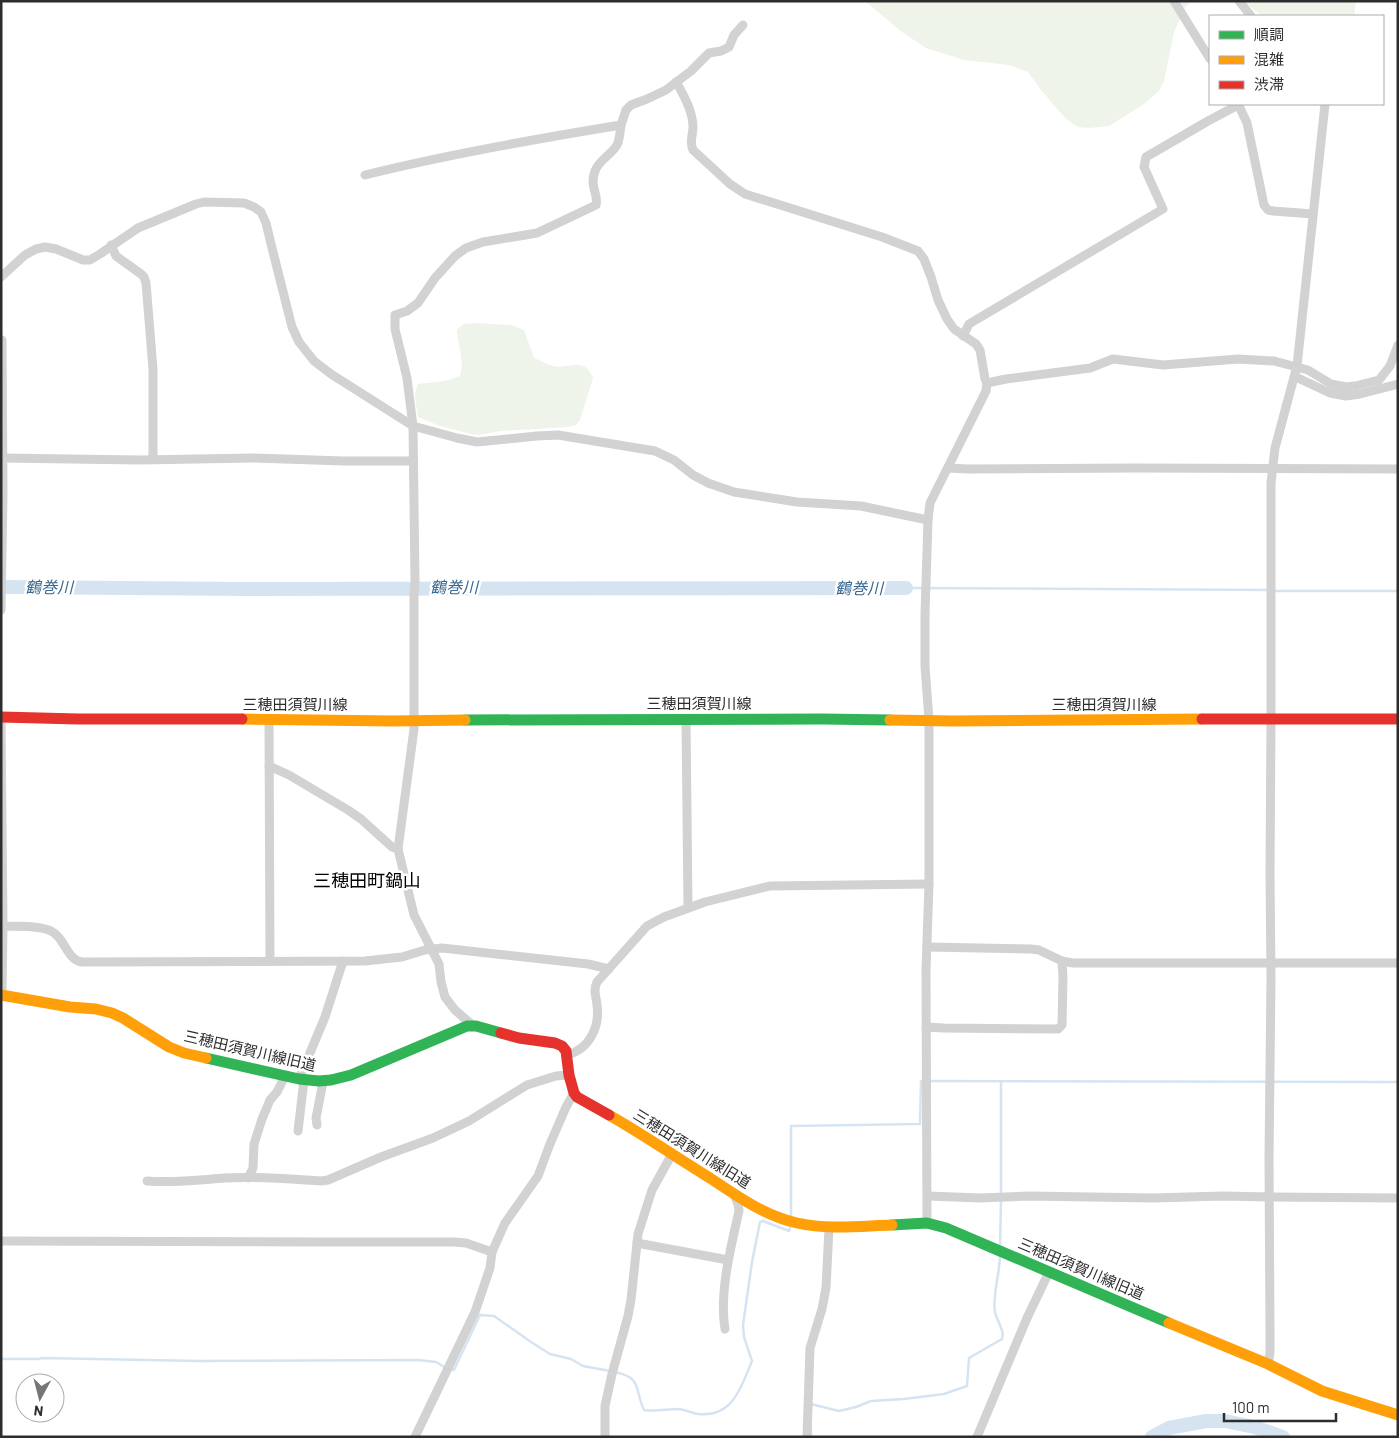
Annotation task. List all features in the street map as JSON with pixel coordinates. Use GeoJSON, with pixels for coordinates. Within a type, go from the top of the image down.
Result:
{"type":"FeatureCollection","features":[{"type":"Feature","properties":{"kind":"street"},"geometry":{"type":"LineString","coordinates":[[1174,1],[1209,57]]}},
{"type":"Feature","properties":{"kind":"street"},"geometry":{"type":"LineString","coordinates":[[1239,1],[1250,15]]}},
{"type":"Feature","properties":{"kind":"street"},"geometry":{"type":"LineString","coordinates":[[471,1026],[470,1022],[455,1010],[447,1000],[442,988],[439,964],[414,915],[398,849],[414,721],[414,594],[416,582],[413,426],[407,378],[395,329],[395,315],[407,311],[418,303],[435,278],[455,256],[466,248],[483,242],[537,233],[596,205],[597,201],[592,184],[594,172],[617,145],[626,110],[631,104],[655,96],[676,82],[709,54],[729,47],[734,35],[743,25]]}},
{"type":"Feature","properties":{"kind":"street"},"geometry":{"type":"LineString","coordinates":[[676,82],[691,113],[694,124],[691,143],[692,150],[744,194],[882,237],[918,251],[924,259],[944,314],[954,329],[978,346],[984,379],[988,383]]}},
{"type":"Feature","properties":{"kind":"street"},"geometry":{"type":"LineString","coordinates":[[963,336],[969,324],[1163,209],[1144,166],[1146,157],[1236,105]]}},
{"type":"Feature","properties":{"kind":"street"},"geometry":{"type":"LineString","coordinates":[[1238,105],[1247,123],[1266,208],[1273,211],[1313,214]]}},
{"type":"Feature","properties":{"kind":"street"},"geometry":{"type":"LineString","coordinates":[[1268,1364],[1270,1354],[1270,542],[1272,469],[1282,420],[1296,371],[1325,105]]}},
{"type":"Feature","properties":{"kind":"street"},"geometry":{"type":"LineString","coordinates":[[365,175],[408,164],[494,147],[621,125]]}},
{"type":"Feature","properties":{"kind":"street"},"geometry":{"type":"LineString","coordinates":[[1,277],[25,255],[36,249],[45,247],[56,248],[76,258],[87,260],[100,254],[138,228],[196,204],[204,202],[244,203],[254,207],[262,214],[266,223],[292,328],[299,342],[314,361],[331,374],[413,426],[477,442],[558,435],[655,451],[674,460],[708,484],[734,492],[796,502],[861,506],[928,520]]}},
{"type":"Feature","properties":{"kind":"street"},"geometry":{"type":"LineString","coordinates":[[111,245],[116,256],[141,274],[146,283],[154,369],[153,459]]}},
{"type":"Feature","properties":{"kind":"street"},"geometry":{"type":"LineString","coordinates":[[1,610],[2,340]]}},
{"type":"Feature","properties":{"kind":"street"},"geometry":{"type":"LineString","coordinates":[[988,383],[1084,369],[1113,359],[1163,365],[1238,359],[1274,361],[1296,371],[1308,370],[1331,384],[1346,387],[1380,380],[1390,366],[1398,345]]}},
{"type":"Feature","properties":{"kind":"street"},"geometry":{"type":"LineString","coordinates":[[1296,371],[1300,380],[1336,396],[1351,396],[1398,384]]}},
{"type":"Feature","properties":{"kind":"street"},"geometry":{"type":"LineString","coordinates":[[927,1223],[926,1027],[929,884],[929,720],[925,666],[925,614],[928,520],[930,503],[986,391],[988,383]]}},
{"type":"Feature","properties":{"kind":"street"},"geometry":{"type":"LineString","coordinates":[[2,458],[254,458],[413,461]]}},
{"type":"Feature","properties":{"kind":"street"},"geometry":{"type":"LineString","coordinates":[[948,468],[1398,469]]}},
{"type":"Feature","properties":{"kind":"street"},"geometry":{"type":"LineString","coordinates":[[1,718],[2,995]]}},
{"type":"Feature","properties":{"kind":"street","name":"三穂田須賀川線"},"geometry":{"type":"LineString","coordinates":[[1,718],[414,721],[1398,719]]}},
{"type":"Feature","properties":{"kind":"street"},"geometry":{"type":"LineString","coordinates":[[686,719],[688,908]]}},
{"type":"Feature","properties":{"kind":"street"},"geometry":{"type":"LineString","coordinates":[[269,720],[270,961]]}},
{"type":"Feature","properties":{"kind":"street"},"geometry":{"type":"LineString","coordinates":[[269,766],[289,775],[348,810],[392,847],[398,849]]}},
{"type":"Feature","properties":{"kind":"street"},"geometry":{"type":"LineString","coordinates":[[415,1437],[475,1312],[490,1268],[492,1252],[504,1223],[538,1176],[566,1107],[574,1093],[569,1075],[568,1055],[584,1046],[593,1034],[597,1013],[594,988],[647,926],[705,902],[770,886],[929,884]]}},
{"type":"Feature","properties":{"kind":"street"},"geometry":{"type":"LineString","coordinates":[[3,926],[39,928],[51,931],[65,945],[75,960],[80,962],[365,961],[402,957],[430,949],[442,948],[588,964],[609,969]]}},
{"type":"Feature","properties":{"kind":"street"},"geometry":{"type":"LineString","coordinates":[[927,947],[1032,949],[1039,950],[1062,961],[1095,963],[1398,962]]}},
{"type":"Feature","properties":{"kind":"street"},"geometry":{"type":"LineString","coordinates":[[298,1131],[302,1079],[343,961]]}},
{"type":"Feature","properties":{"kind":"street"},"geometry":{"type":"LineString","coordinates":[[926,1027],[1058,1029],[1062,1025],[1062,961]]}},
{"type":"Feature","properties":{"kind":"street","name":"三穂田須賀川線旧道"},"geometry":{"type":"LineString","coordinates":[[2,995],[112,1013],[168,1047],[184,1053],[285,1076],[323,1082],[351,1075],[408,1052],[455,1030],[471,1026],[519,1038],[557,1044],[568,1055]]}},
{"type":"Feature","properties":{"kind":"street"},"geometry":{"type":"LineString","coordinates":[[147,1180],[191,1181],[248,1178],[328,1180],[381,1157],[433,1138],[469,1121],[527,1086],[556,1076],[569,1075]]}},
{"type":"Feature","properties":{"kind":"street"},"geometry":{"type":"LineString","coordinates":[[248,1178],[253,1168],[254,1144],[262,1119],[270,1100],[277,1092],[285,1076]]}},
{"type":"Feature","properties":{"kind":"street"},"geometry":{"type":"LineString","coordinates":[[317,1125],[316,1118],[323,1082]]}},
{"type":"Feature","properties":{"kind":"street","name":"三穂田須賀川線旧道"},"geometry":{"type":"LineString","coordinates":[[574,1093],[582,1101],[632,1128],[734,1194],[766,1212],[796,1223],[829,1228],[927,1223],[946,1228],[1268,1364],[1327,1393],[1398,1415]]}},
{"type":"Feature","properties":{"kind":"street"},"geometry":{"type":"LineString","coordinates":[[605,1437],[605,1406],[628,1316],[640,1223],[652,1190],[672,1154]]}},
{"type":"Feature","properties":{"kind":"street"},"geometry":{"type":"LineString","coordinates":[[725,1328],[723,1316],[728,1260],[739,1211],[734,1194]]}},
{"type":"Feature","properties":{"kind":"street"},"geometry":{"type":"LineString","coordinates":[[928,1196],[980,1198],[1029,1196],[1398,1198]]}},
{"type":"Feature","properties":{"kind":"street"},"geometry":{"type":"LineString","coordinates":[[806,1437],[810,1348],[826,1288],[829,1228]]}},
{"type":"Feature","properties":{"kind":"street"},"geometry":{"type":"LineString","coordinates":[[1,1241],[454,1242],[466,1243],[492,1252]]}},
{"type":"Feature","properties":{"kind":"street"},"geometry":{"type":"LineString","coordinates":[[637,1242],[728,1260]]}},
{"type":"Feature","properties":{"kind":"street"},"geometry":{"type":"LineString","coordinates":[[977,1437],[1049,1272]]}},
{"type":"Feature","properties":{"kind":"shaded area"},"geometry":{"type":"Polygon","coordinates":[[[865,1],[1193,1],[1186,6],[1174,32],[1164,81],[1159,91],[1144,104],[1109,126],[1090,128],[1078,127],[1066,119],[1028,72],[1009,65],[964,60],[926,48],[902,32],[865,1]]]}},
{"type":"Feature","properties":{"kind":"shaded area"},"geometry":{"type":"Polygon","coordinates":[[[1243,1],[1356,1],[1354,15],[1261,15],[1243,1]]]}},
{"type":"Feature","properties":{"kind":"shaded area"},"geometry":{"type":"Polygon","coordinates":[[[463,324],[512,325],[524,330],[534,358],[552,366],[580,365],[589,371],[593,378],[580,420],[576,425],[501,431],[479,435],[440,426],[418,417],[415,396],[418,384],[445,381],[460,376],[462,359],[457,330],[463,324]]]}},
{"type":"Feature","properties":{"kind":"waterway","name":"鶴巻川"},"geometry":{"type":"LineString","coordinates":[[1,587],[246,589],[906,588]]}},
{"type":"Feature","properties":{"kind":"waterway"},"geometry":{"type":"LineString","coordinates":[[906,588],[1269,590]]}},
{"type":"Feature","properties":{"kind":"waterway"},"geometry":{"type":"LineString","coordinates":[[1274,591],[1398,591]]}},
{"type":"Feature","properties":{"kind":"waterway"},"geometry":{"type":"LineString","coordinates":[[791,1217],[791,1126],[920,1124],[921,1081],[924,1081]]}},
{"type":"Feature","properties":{"kind":"waterway"},"geometry":{"type":"LineString","coordinates":[[929,1081],[1398,1082]]}},
{"type":"Feature","properties":{"kind":"waterway"},"geometry":{"type":"LineString","coordinates":[[1001,1081],[1001,1195]]}},
{"type":"Feature","properties":{"kind":"waterway"},"geometry":{"type":"LineString","coordinates":[[1000,1247],[1001,1200]]}},
{"type":"Feature","properties":{"kind":"waterway"},"geometry":{"type":"LineString","coordinates":[[615,1372],[624,1374],[634,1381],[644,1410],[679,1409],[698,1414],[710,1414],[728,1406],[744,1381],[752,1361],[744,1337],[743,1325],[760,1222],[763,1221],[789,1231],[791,1225]]}},
{"type":"Feature","properties":{"kind":"waterway"},"geometry":{"type":"LineString","coordinates":[[811,1404],[839,1411],[871,1401],[944,1394],[967,1386],[969,1358],[1002,1339],[1003,1336],[994,1306],[1000,1255]]}},
{"type":"Feature","properties":{"kind":"waterway"},"geometry":{"type":"LineString","coordinates":[[451,1369],[454,1370],[480,1315],[494,1316],[550,1354],[571,1359],[583,1366],[610,1371]]}},
{"type":"Feature","properties":{"kind":"waterway"},"geometry":{"type":"LineString","coordinates":[[1,1359],[199,1361],[418,1360],[436,1362],[446,1368]]}},
{"type":"Feature","properties":{"kind":"waterway"},"geometry":{"type":"LineString","coordinates":[[1152,1437],[1169,1428],[1206,1421],[1225,1421],[1254,1427],[1283,1437]]}},
{"type":"Feature","properties":{"kind":"waterway"},"geometry":{"type":"LineString","coordinates":[[811,1428],[811,1437]]}},
{"type":"Feature","properties":{"kind":"traffic: fast"},"geometry":{"type":"LineString","coordinates":[[465,720],[890,720]]}},
{"type":"Feature","properties":{"kind":"traffic: fast"},"geometry":{"type":"LineString","coordinates":[[206,1058],[299,1079],[331,1080],[351,1075],[467,1026],[476,1026],[501,1033]]}},
{"type":"Feature","properties":{"kind":"traffic: fast"},"geometry":{"type":"LineString","coordinates":[[892,1225],[927,1223],[946,1228],[1169,1323]]}},
{"type":"Feature","properties":{"kind":"traffic: slow"},"geometry":{"type":"LineString","coordinates":[[242,719],[465,720]]}},
{"type":"Feature","properties":{"kind":"traffic: slow"},"geometry":{"type":"LineString","coordinates":[[890,720],[1202,719]]}},
{"type":"Feature","properties":{"kind":"traffic: slow"},"geometry":{"type":"LineString","coordinates":[[1,995],[112,1013],[169,1047],[206,1058]]}},
{"type":"Feature","properties":{"kind":"traffic: slow"},"geometry":{"type":"LineString","coordinates":[[609,1115],[741,1198],[774,1216],[797,1223],[821,1226],[892,1225]]}},
{"type":"Feature","properties":{"kind":"traffic: slow"},"geometry":{"type":"LineString","coordinates":[[1169,1323],[1268,1364],[1322,1391],[1398,1415]]}},
{"type":"Feature","properties":{"kind":"traffic: jam"},"geometry":{"type":"LineString","coordinates":[[1,717],[242,719]]}},
{"type":"Feature","properties":{"kind":"traffic: jam"},"geometry":{"type":"LineString","coordinates":[[1202,719],[1398,719]]}},
{"type":"Feature","properties":{"kind":"traffic: jam"},"geometry":{"type":"LineString","coordinates":[[501,1033],[562,1046],[566,1051],[569,1075],[574,1093],[577,1097],[609,1115]]}},
{"type":"Feature","properties":{"kind":"district","name":"三穂田町鍋山"},"geometry":{"type":"Point","coordinates":[367,881]}}]}
